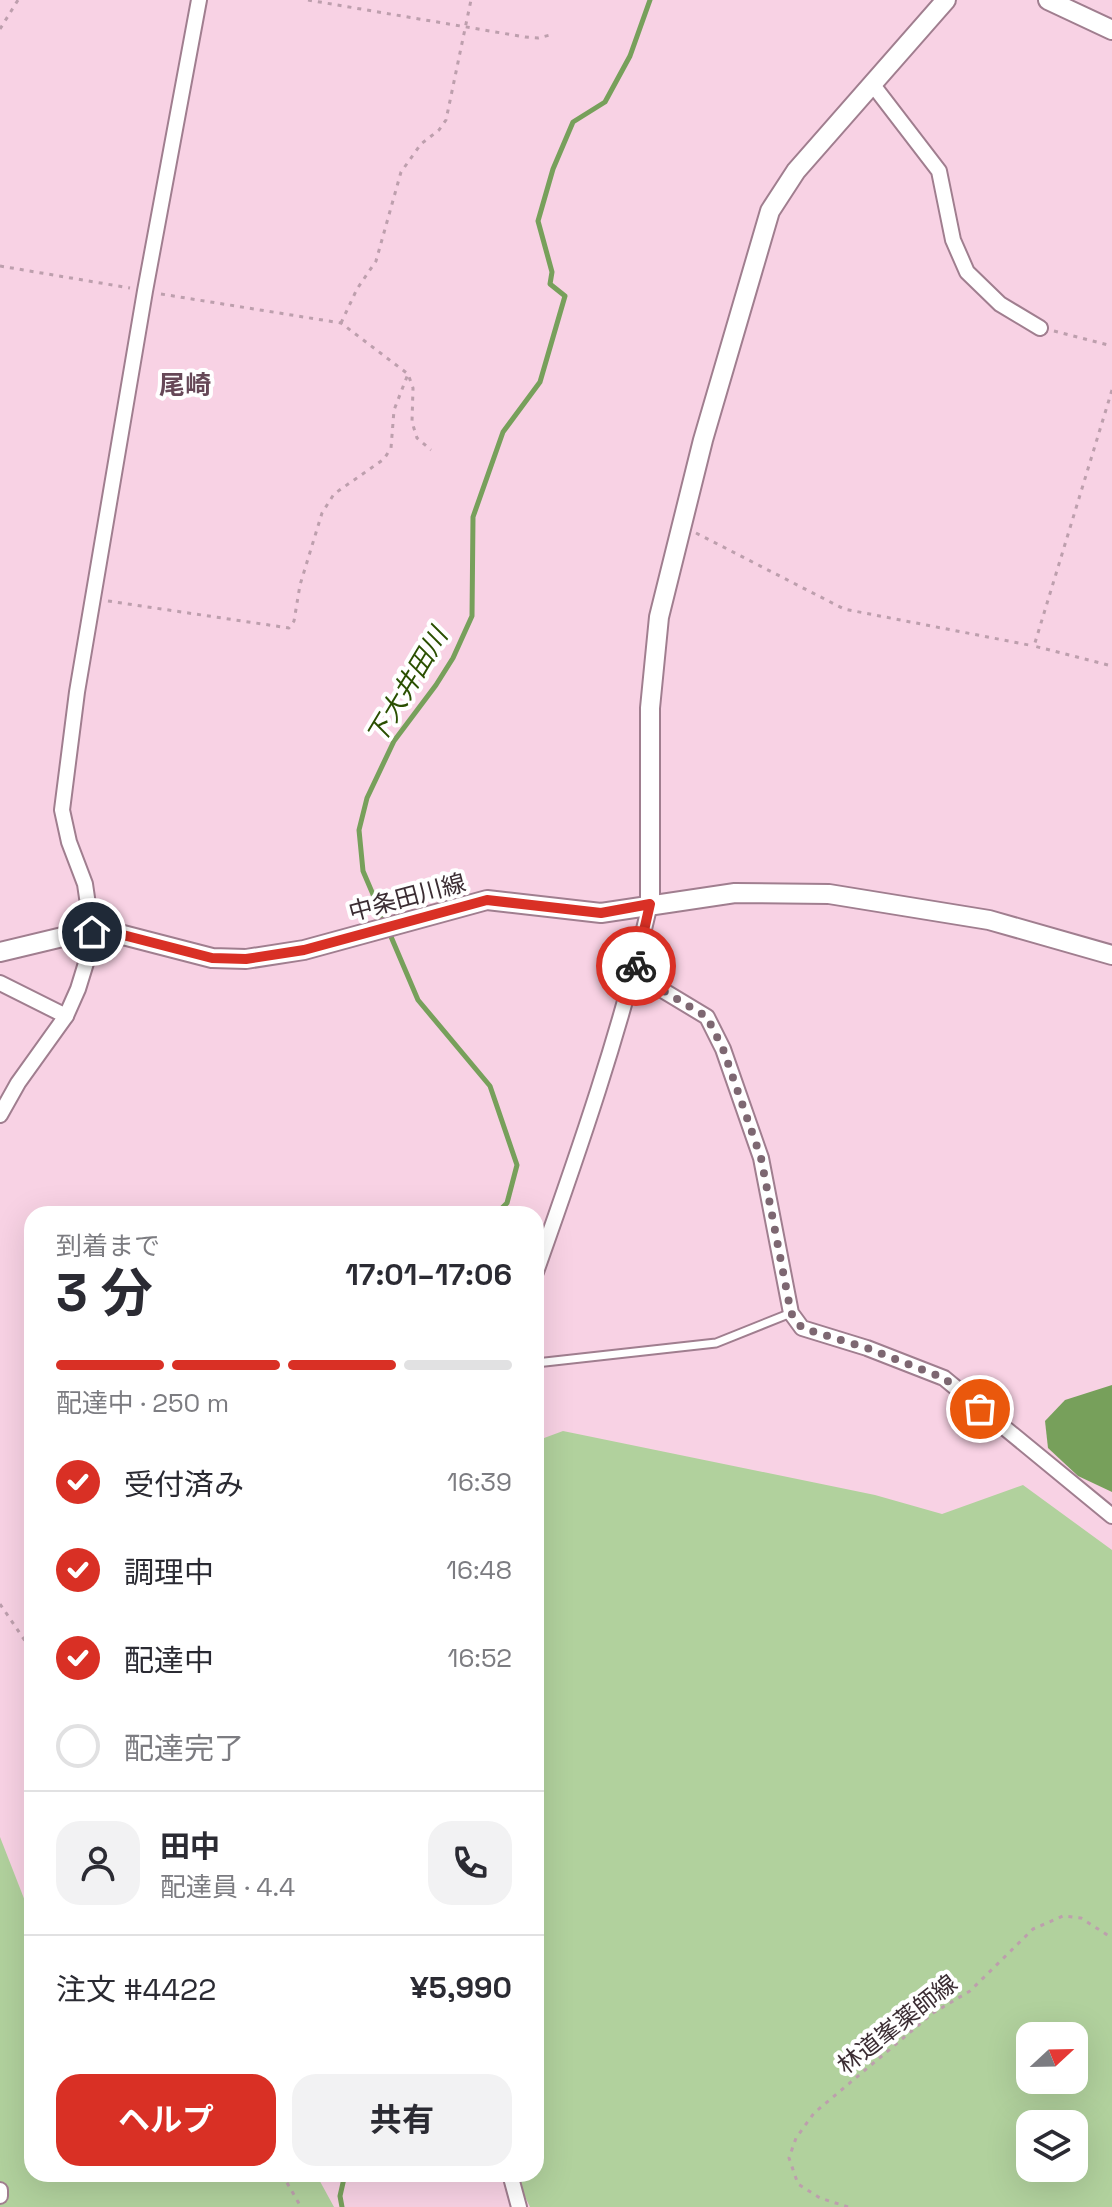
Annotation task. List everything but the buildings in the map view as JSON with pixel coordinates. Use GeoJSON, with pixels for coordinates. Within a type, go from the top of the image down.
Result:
{"type":"FeatureCollection","features":[{"type":"Feature","properties":{"kind":"main road"},"geometry":{"type":"LineString","coordinates":[[650,904],[650,708],[659,617],[703,440],[770,211],[796,171],[946,0]]}},
{"type":"Feature","properties":{"kind":"main road"},"geometry":{"type":"LineString","coordinates":[[1048,0],[1112,30]]}},
{"type":"Feature","properties":{"kind":"main road","name":"中条田川線"},"geometry":{"type":"LineString","coordinates":[[0,952],[92,932],[123,935],[212,958],[246,959],[304,950],[487,900],[601,913],[735,893],[829,894],[989,920],[1112,955]]}},
{"type":"Feature","properties":{"kind":"street"},"geometry":{"type":"LineString","coordinates":[[0,1115],[18,1083],[66,1016],[78,989],[92,932],[85,884],[69,842],[62,810],[68,753],[145,291],[199,0]]}},
{"type":"Feature","properties":{"kind":"street"},"geometry":{"type":"LineString","coordinates":[[873,85],[939,171],[953,240],[967,272],[1000,304],[1040,328]]}},
{"type":"Feature","properties":{"kind":"street"},"geometry":{"type":"LineString","coordinates":[[544,1250],[582,1144],[634,973],[650,904]]}},
{"type":"Feature","properties":{"kind":"street"},"geometry":{"type":"LineString","coordinates":[[634,973],[707,1017],[723,1049],[761,1158],[791,1313],[802,1328],[867,1348],[944,1378],[1112,1516]]}},
{"type":"Feature","properties":{"kind":"street"},"geometry":{"type":"LineString","coordinates":[[0,983],[66,1016]]}},
{"type":"Feature","properties":{"kind":"street"},"geometry":{"type":"LineString","coordinates":[[512,2182],[519,2207]]}},
{"type":"Feature","properties":{"kind":"lane"},"geometry":{"type":"LineString","coordinates":[[544,1362],[716,1343],[791,1313]]}},
{"type":"Feature","properties":{"kind":"path"},"geometry":{"type":"LineString","coordinates":[[0,29],[18,0]]}},
{"type":"Feature","properties":{"kind":"path"},"geometry":{"type":"LineString","coordinates":[[308,0],[525,37],[550,35]]}},
{"type":"Feature","properties":{"kind":"path"},"geometry":{"type":"LineString","coordinates":[[341,323],[357,289],[376,261],[401,172],[421,144],[446,120],[471,0]]}},
{"type":"Feature","properties":{"kind":"path"},"geometry":{"type":"LineString","coordinates":[[0,266],[341,323],[408,374],[413,388],[412,422],[417,438],[431,450]]}},
{"type":"Feature","properties":{"kind":"path"},"geometry":{"type":"LineString","coordinates":[[1040,328],[1112,346]]}},
{"type":"Feature","properties":{"kind":"path"},"geometry":{"type":"LineString","coordinates":[[93,599],[289,628],[294,621],[300,585],[322,513],[334,494],[384,459],[391,448],[394,410],[408,374]]}},
{"type":"Feature","properties":{"kind":"path"},"geometry":{"type":"LineString","coordinates":[[1034,646],[1112,390]]}},
{"type":"Feature","properties":{"kind":"path"},"geometry":{"type":"LineString","coordinates":[[682,525],[844,609],[1034,646],[1112,666]]}},
{"type":"Feature","properties":{"kind":"path"},"geometry":{"type":"LineString","coordinates":[[0,1604],[24,1639]]}},
{"type":"Feature","properties":{"kind":"path","name":"林道峯薬師線"},"geometry":{"type":"LineString","coordinates":[[848,2207],[820,2198],[798,2184],[789,2158],[796,2138],[814,2113],[933,2013],[970,1991],[1033,1929],[1063,1916],[1081,1918],[1112,1938]]}},
{"type":"Feature","properties":{"kind":"path"},"geometry":{"type":"LineString","coordinates":[[287,2182],[301,2207]]}},
{"type":"Feature","properties":{"kind":"shaded area"},"geometry":{"type":"Polygon","coordinates":[[[1112,1385],[1112,1492],[1078,1476],[1048,1448],[1045,1421],[1065,1400],[1112,1385]]]}},
{"type":"Feature","properties":{"kind":"shaded area"},"geometry":{"type":"Polygon","coordinates":[[[563,1431],[875,1495],[942,1514],[1023,1485],[1112,1550],[1112,2207],[530,2207],[518,2182],[544,2182],[544,1438],[563,1431]]]}},
{"type":"Feature","properties":{"kind":"shaded area"},"geometry":{"type":"Polygon","coordinates":[[[0,1837],[24,1898],[24,2182],[320,2182],[334,2207],[0,2207],[0,1837]]]}},
{"type":"Feature","properties":{"kind":"waterway","name":"下大井田川"},"geometry":{"type":"LineString","coordinates":[[504,1206],[517,1165],[490,1086],[418,1000],[363,871],[359,830],[367,798],[394,741],[453,658],[472,616],[473,517],[503,432],[540,382],[565,296],[550,284],[552,272],[538,221],[553,169],[573,122],[605,102],[630,56],[650,0]]}},
{"type":"Feature","properties":{"kind":"waterway","name":"下大井田川"},"geometry":{"type":"LineString","coordinates":[[342,2207],[340,2196],[343,2182]]}},
{"type":"Feature","properties":{"kind":"way so far"},"geometry":{"type":"LineString","coordinates":[[636,966],[634,973],[707,1017],[723,1049],[761,1158],[791,1313],[802,1328],[867,1348],[944,1378],[980,1409]]}},
{"type":"Feature","properties":{"kind":"district","name":"尾崎"},"geometry":{"type":"Point","coordinates":[185,385]}},
{"type":"Feature","properties":{"kind":"route"},"geometry":{"type":"LineString","coordinates":[[92,932],[123,935],[212,958],[246,959],[304,950],[487,900],[601,913],[650,904],[636,966]]}}]}
